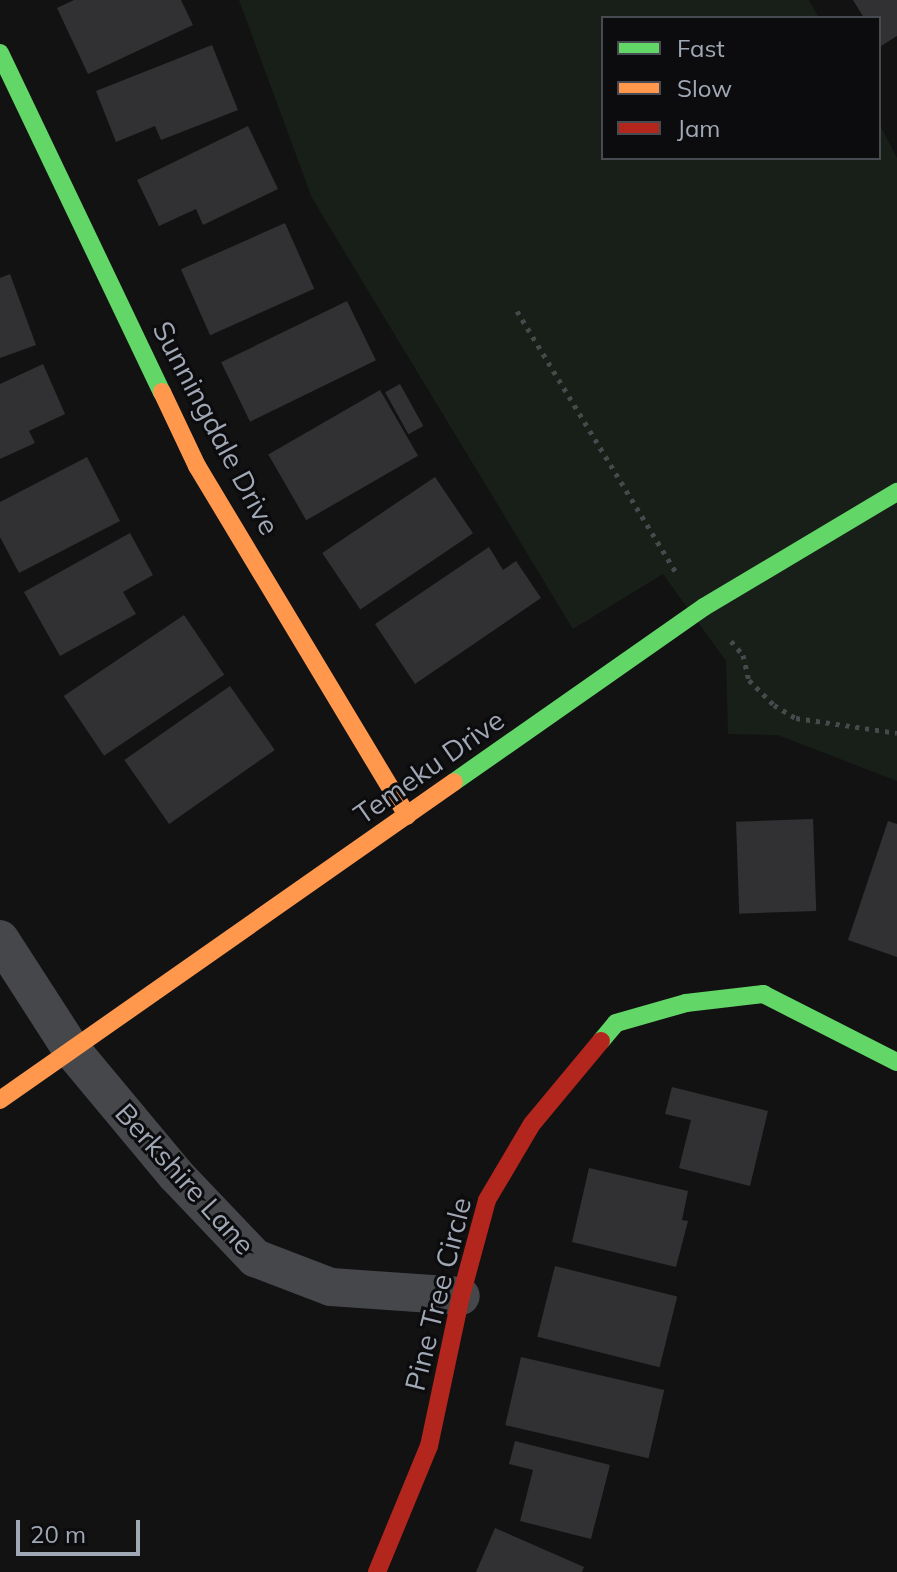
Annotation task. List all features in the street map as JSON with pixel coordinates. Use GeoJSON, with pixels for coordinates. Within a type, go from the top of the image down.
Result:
{"type":"FeatureCollection","features":[{"type":"Feature","properties":{"kind":"street","name":"Sunningdale Drive"},"geometry":{"type":"LineString","coordinates":[[0,53],[197,466],[407,816]]}},
{"type":"Feature","properties":{"kind":"street","name":"Temeku Drive"},"geometry":{"type":"LineString","coordinates":[[0,1100],[704,607],[897,492]]}},
{"type":"Feature","properties":{"kind":"street","name":"Berkshire Lane"},"geometry":{"type":"LineString","coordinates":[[0,939],[71,1049],[176,1175],[255,1258],[331,1287],[461,1296]]}},
{"type":"Feature","properties":{"kind":"street","name":"Pine Tree Circle"},"geometry":{"type":"LineString","coordinates":[[377,1572],[429,1446],[461,1296],[487,1200],[532,1124],[616,1023],[686,1003],[763,994],[897,1062]]}},
{"type":"Feature","properties":{"kind":"path"},"geometry":{"type":"LineString","coordinates":[[517,311],[670,565],[743,655],[749,680],[774,705],[796,718],[897,733]]}},
{"type":"Feature","properties":{"kind":"shaded area"},"geometry":{"type":"Polygon","coordinates":[[[239,0],[809,0],[818,16],[601,16],[601,160],[881,160],[881,127],[897,158],[897,781],[778,735],[728,734],[726,661],[663,574],[573,629],[312,198],[239,0]]]}},
{"type":"Feature","properties":{"kind":"building"},"geometry":{"type":"Polygon","coordinates":[[[74,0],[181,0],[193,25],[88,74],[57,8],[74,0]]]}},
{"type":"Feature","properties":{"kind":"building"},"geometry":{"type":"Polygon","coordinates":[[[853,0],[897,0],[897,36],[881,46],[881,16],[863,16],[853,0]]]}},
{"type":"Feature","properties":{"kind":"building"},"geometry":{"type":"Polygon","coordinates":[[[212,45],[238,110],[161,140],[155,126],[116,142],[96,91],[212,45]]]}},
{"type":"Feature","properties":{"kind":"building"},"geometry":{"type":"Polygon","coordinates":[[[248,126],[278,189],[203,225],[196,209],[159,226],[137,180],[248,126]]]}},
{"type":"Feature","properties":{"kind":"building"},"geometry":{"type":"Polygon","coordinates":[[[285,223],[314,289],[210,335],[181,269],[285,223]]]}},
{"type":"Feature","properties":{"kind":"building"},"geometry":{"type":"Polygon","coordinates":[[[10,274],[36,345],[0,358],[0,278],[10,274]]]}},
{"type":"Feature","properties":{"kind":"building"},"geometry":{"type":"Polygon","coordinates":[[[347,301],[376,360],[250,422],[221,362],[347,301]]]}},
{"type":"Feature","properties":{"kind":"building"},"geometry":{"type":"Polygon","coordinates":[[[43,364],[65,414],[29,431],[35,443],[0,459],[0,384],[43,364]]]}},
{"type":"Feature","properties":{"kind":"building"},"geometry":{"type":"Polygon","coordinates":[[[400,384],[423,426],[408,434],[385,392],[400,384]]]}},
{"type":"Feature","properties":{"kind":"building"},"geometry":{"type":"Polygon","coordinates":[[[380,390],[418,456],[306,520],[268,455],[380,390]]]}},
{"type":"Feature","properties":{"kind":"building"},"geometry":{"type":"Polygon","coordinates":[[[87,457],[120,521],[19,573],[0,537],[0,502],[87,457]]]}},
{"type":"Feature","properties":{"kind":"building"},"geometry":{"type":"Polygon","coordinates":[[[435,477],[473,533],[360,609],[322,553],[435,477]]]}},
{"type":"Feature","properties":{"kind":"building"},"geometry":{"type":"Polygon","coordinates":[[[130,533],[153,575],[123,592],[136,614],[60,656],[24,592],[130,533]]]}},
{"type":"Feature","properties":{"kind":"building"},"geometry":{"type":"Polygon","coordinates":[[[489,547],[503,570],[516,561],[541,598],[415,684],[375,624],[489,547]]]}},
{"type":"Feature","properties":{"kind":"building"},"geometry":{"type":"Polygon","coordinates":[[[184,615],[224,675],[104,756],[64,696],[184,615]]]}},
{"type":"Feature","properties":{"kind":"building"},"geometry":{"type":"Polygon","coordinates":[[[230,686],[275,750],[169,824],[124,760],[230,686]]]}},
{"type":"Feature","properties":{"kind":"building"},"geometry":{"type":"Polygon","coordinates":[[[813,819],[816,911],[739,914],[736,822],[813,819]]]}},
{"type":"Feature","properties":{"kind":"building"},"geometry":{"type":"Polygon","coordinates":[[[888,821],[897,824],[897,957],[848,940],[888,821]]]}},
{"type":"Feature","properties":{"kind":"building"},"geometry":{"type":"Polygon","coordinates":[[[672,1087],[768,1111],[750,1186],[679,1168],[691,1120],[665,1114],[672,1087]]]}},
{"type":"Feature","properties":{"kind":"building"},"geometry":{"type":"Polygon","coordinates":[[[589,1168],[688,1191],[682,1220],[688,1221],[676,1267],[572,1242],[589,1168]]]}},
{"type":"Feature","properties":{"kind":"building"},"geometry":{"type":"Polygon","coordinates":[[[555,1266],[677,1296],[660,1367],[537,1337],[555,1266]]]}},
{"type":"Feature","properties":{"kind":"building"},"geometry":{"type":"Polygon","coordinates":[[[521,1357],[664,1390],[648,1458],[505,1425],[521,1357]]]}},
{"type":"Feature","properties":{"kind":"building"},"geometry":{"type":"Polygon","coordinates":[[[515,1441],[610,1465],[591,1539],[520,1521],[533,1470],[509,1464],[515,1441]]]}},
{"type":"Feature","properties":{"kind":"building"},"geometry":{"type":"Polygon","coordinates":[[[495,1528],[584,1567],[582,1572],[476,1572],[495,1528]]]}},
{"type":"Feature","properties":{"kind":"traffic: fast"},"geometry":{"type":"LineString","coordinates":[[0,53],[162,392]]}},
{"type":"Feature","properties":{"kind":"traffic: fast"},"geometry":{"type":"LineString","coordinates":[[454,782],[704,607],[897,492]]}},
{"type":"Feature","properties":{"kind":"traffic: fast"},"geometry":{"type":"LineString","coordinates":[[601,1041],[616,1023],[686,1003],[763,994],[897,1062]]}},
{"type":"Feature","properties":{"kind":"traffic: slow"},"geometry":{"type":"LineString","coordinates":[[162,392],[197,466],[407,816]]}},
{"type":"Feature","properties":{"kind":"traffic: slow"},"geometry":{"type":"LineString","coordinates":[[0,1100],[454,782]]}},
{"type":"Feature","properties":{"kind":"traffic: jam"},"geometry":{"type":"LineString","coordinates":[[377,1572],[429,1446],[461,1296],[487,1200],[532,1124],[601,1041]]}}]}
